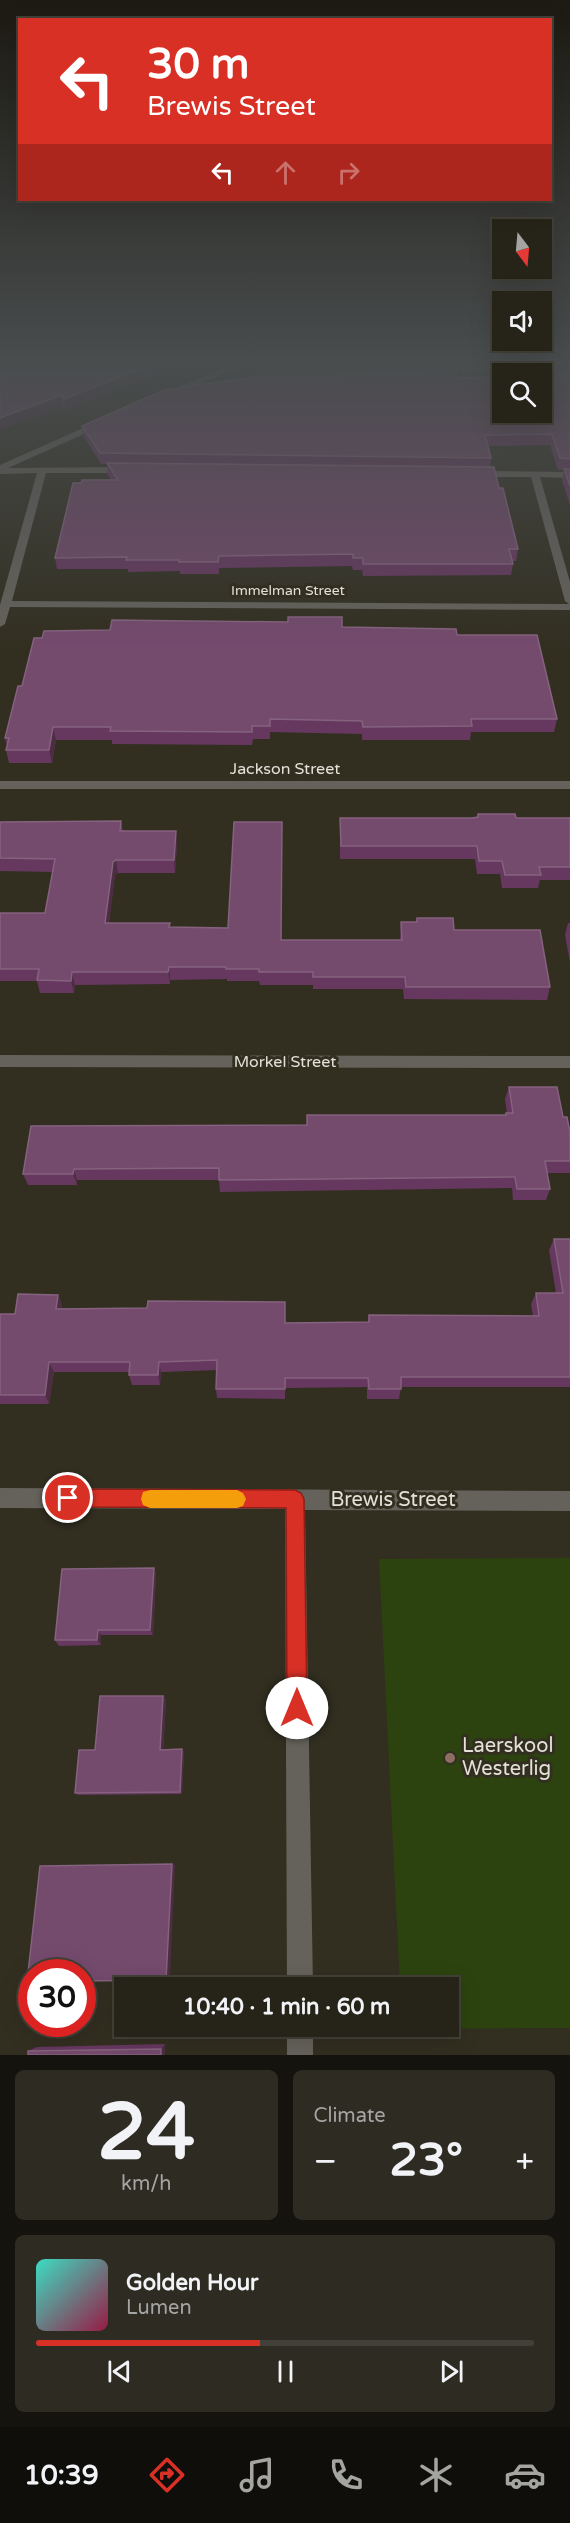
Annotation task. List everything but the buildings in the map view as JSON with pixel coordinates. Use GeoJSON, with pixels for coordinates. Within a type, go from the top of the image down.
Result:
{"type":"FeatureCollection","features":[{"type":"Feature","properties":{"kind":"street"},"geometry":{"type":"LineString","coordinates":[[0,470],[31,456]]}},
{"type":"Feature","properties":{"kind":"street"},"geometry":{"type":"LineString","coordinates":[[0,624],[43,469]]}},
{"type":"Feature","properties":{"kind":"street"},"geometry":{"type":"LineString","coordinates":[[0,470],[136,470]]}},
{"type":"Feature","properties":{"kind":"street"},"geometry":{"type":"LineString","coordinates":[[465,474],[570,475]]}},
{"type":"Feature","properties":{"kind":"street"},"geometry":{"type":"LineString","coordinates":[[535,475],[570,601]]}},
{"type":"Feature","properties":{"kind":"street","name":"Immelman Street"},"geometry":{"type":"LineString","coordinates":[[6,604],[570,607]]}},
{"type":"Feature","properties":{"kind":"street","name":"Jackson Street"},"geometry":{"type":"LineString","coordinates":[[0,785],[570,785]]}},
{"type":"Feature","properties":{"kind":"street","name":"Morkel Street"},"geometry":{"type":"LineString","coordinates":[[0,1061],[570,1062]]}},
{"type":"Feature","properties":{"kind":"street","name":"Brewis Street"},"geometry":{"type":"LineString","coordinates":[[0,1498],[570,1501]]}},
{"type":"Feature","properties":{"kind":"street"},"geometry":{"type":"LineString","coordinates":[[295,1499],[300,1977]]}},
{"type":"Feature","properties":{"kind":"street"},"geometry":{"type":"LineString","coordinates":[[300,2037],[300,2055]]}},
{"type":"Feature","properties":{"kind":"green space","name":"Laerskool Westerlig"},"geometry":{"type":"Polygon","coordinates":[[[570,1558],[570,2028],[459,2029],[459,1977],[400,1977],[379,1559],[570,1558]]]}},
{"type":"Feature","properties":{"kind":"slow traffic"},"geometry":{"type":"LineString","coordinates":[[150,1499],[237,1499]]}},
{"type":"Feature","properties":{"kind":"place","name":"Laerskool Westerlig"},"geometry":{"type":"Point","coordinates":[450,1758]}},
{"type":"Feature","properties":{"kind":"route"},"geometry":{"type":"LineString","coordinates":[[68,1498],[295,1499],[297,1708]]}}]}
